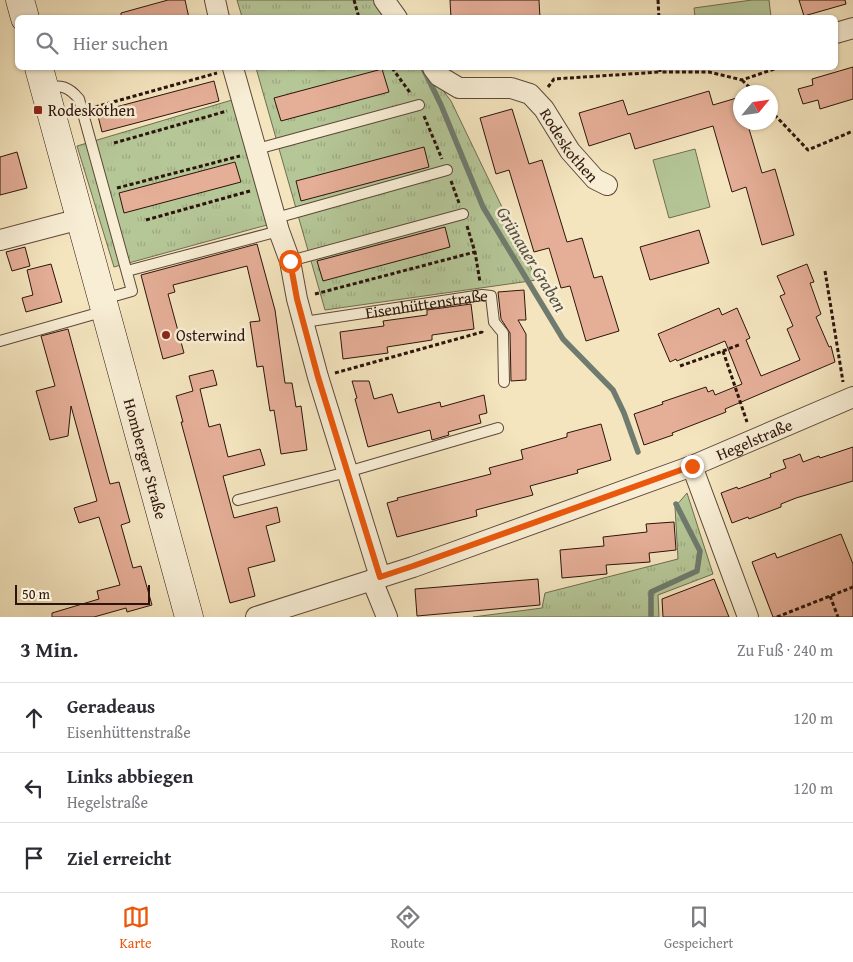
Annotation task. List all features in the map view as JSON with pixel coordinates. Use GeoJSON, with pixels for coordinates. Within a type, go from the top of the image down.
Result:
{"type":"FeatureCollection","features":[{"type":"Feature","properties":{"kind":"main road"},"geometry":{"type":"LineString","coordinates":[[20,0],[24,15]]}},
{"type":"Feature","properties":{"kind":"main road","name":"Homberger Straße"},"geometry":{"type":"LineString","coordinates":[[42,78],[189,617]]}},
{"type":"Feature","properties":{"kind":"street"},"geometry":{"type":"LineString","coordinates":[[215,0],[218,15]]}},
{"type":"Feature","properties":{"kind":"street"},"geometry":{"type":"LineString","coordinates":[[384,0],[395,15]]}},
{"type":"Feature","properties":{"kind":"street"},"geometry":{"type":"LineString","coordinates":[[838,32],[853,28]]}},
{"type":"Feature","properties":{"kind":"street"},"geometry":{"type":"LineString","coordinates":[[225,70],[245,106],[258,149],[290,261],[297,299],[318,377],[347,472],[387,617]]}},
{"type":"Feature","properties":{"kind":"street","name":"Rodeskothen"},"geometry":{"type":"LineString","coordinates":[[434,70],[439,76],[459,88],[511,88],[530,94],[544,109],[570,151],[594,179],[607,185]]}},
{"type":"Feature","properties":{"kind":"street"},"geometry":{"type":"LineString","coordinates":[[0,240],[80,219]]}},
{"type":"Feature","properties":{"kind":"street","name":"Hegelstraße"},"geometry":{"type":"LineString","coordinates":[[256,617],[422,564],[692,466],[849,399]]}},
{"type":"Feature","properties":{"kind":"street"},"geometry":{"type":"LineString","coordinates":[[692,466],[748,617]]}},
{"type":"Feature","properties":{"kind":"lane","name":"Homberger Straße"},"geometry":{"type":"LineString","coordinates":[[42,78],[71,90],[79,99],[127,271],[132,291],[104,305]]}},
{"type":"Feature","properties":{"kind":"lane"},"geometry":{"type":"LineString","coordinates":[[258,149],[419,105]]}},
{"type":"Feature","properties":{"kind":"lane"},"geometry":{"type":"LineString","coordinates":[[127,271],[447,170]]}},
{"type":"Feature","properties":{"kind":"lane"},"geometry":{"type":"LineString","coordinates":[[290,261],[463,214]]}},
{"type":"Feature","properties":{"kind":"lane","name":"Eisenhüttenstraße"},"geometry":{"type":"LineString","coordinates":[[304,322],[482,295],[491,296],[494,322],[503,333],[504,382]]}},
{"type":"Feature","properties":{"kind":"lane"},"geometry":{"type":"LineString","coordinates":[[0,340],[104,305]]}},
{"type":"Feature","properties":{"kind":"lane"},"geometry":{"type":"LineString","coordinates":[[238,500],[347,472],[498,428]]}},
{"type":"Feature","properties":{"kind":"path"},"geometry":{"type":"LineString","coordinates":[[354,0],[358,15]]}},
{"type":"Feature","properties":{"kind":"path"},"geometry":{"type":"LineString","coordinates":[[658,0],[658,15]]}},
{"type":"Feature","properties":{"kind":"path"},"geometry":{"type":"LineString","coordinates":[[82,111],[225,70]]}},
{"type":"Feature","properties":{"kind":"path"},"geometry":{"type":"LineString","coordinates":[[318,377],[482,332],[482,295],[475,252],[463,214],[447,170],[419,105],[393,70]]}},
{"type":"Feature","properties":{"kind":"path","name":"Rodeskothen"},"geometry":{"type":"LineString","coordinates":[[536,101],[554,79],[660,70],[709,72],[742,80]]}},
{"type":"Feature","properties":{"kind":"path"},"geometry":{"type":"LineString","coordinates":[[747,85],[742,80],[772,70]]}},
{"type":"Feature","properties":{"kind":"path"},"geometry":{"type":"LineString","coordinates":[[114,143],[245,106]]}},
{"type":"Feature","properties":{"kind":"path"},"geometry":{"type":"LineString","coordinates":[[778,118],[808,150],[853,131]]}},
{"type":"Feature","properties":{"kind":"path"},"geometry":{"type":"LineString","coordinates":[[105,191],[239,157]]}},
{"type":"Feature","properties":{"kind":"path"},"geometry":{"type":"LineString","coordinates":[[146,220],[268,187]]}},
{"type":"Feature","properties":{"kind":"path"},"geometry":{"type":"LineString","coordinates":[[297,299],[475,252]]}},
{"type":"Feature","properties":{"kind":"path"},"geometry":{"type":"LineString","coordinates":[[825,271],[849,399]]}},
{"type":"Feature","properties":{"kind":"path"},"geometry":{"type":"LineString","coordinates":[[680,366],[740,344]]}},
{"type":"Feature","properties":{"kind":"path"},"geometry":{"type":"LineString","coordinates":[[723,351],[753,440]]}},
{"type":"Feature","properties":{"kind":"path"},"geometry":{"type":"LineString","coordinates":[[777,617],[853,588]]}},
{"type":"Feature","properties":{"kind":"path"},"geometry":{"type":"LineString","coordinates":[[830,596],[838,617]]}},
{"type":"Feature","properties":{"kind":"green space"},"geometry":{"type":"Polygon","coordinates":[[[237,0],[375,0],[386,15],[241,15],[237,0]]]}},
{"type":"Feature","properties":{"kind":"green space"},"geometry":{"type":"Polygon","coordinates":[[[752,0],[769,0],[771,15],[695,15],[694,8],[752,0]]]}},
{"type":"Feature","properties":{"kind":"green space"},"geometry":{"type":"Polygon","coordinates":[[[257,70],[428,70],[451,101],[537,280],[325,310],[257,70]]]}},
{"type":"Feature","properties":{"kind":"green space"},"geometry":{"type":"Polygon","coordinates":[[[232,100],[267,225],[114,267],[77,146],[232,100]]]}},
{"type":"Feature","properties":{"kind":"green space"},"geometry":{"type":"Polygon","coordinates":[[[695,149],[710,207],[669,218],[653,160],[695,149]]]}},
{"type":"Feature","properties":{"kind":"green space"},"geometry":{"type":"Polygon","coordinates":[[[687,493],[713,574],[658,595],[659,617],[473,617],[542,608],[545,593],[678,559],[675,507],[687,493]]]}},
{"type":"Feature","properties":{"kind":"building"},"geometry":{"type":"Polygon","coordinates":[[[168,0],[185,0],[188,15],[121,15],[121,13],[168,0]]]}},
{"type":"Feature","properties":{"kind":"building"},"geometry":{"type":"Polygon","coordinates":[[[450,0],[539,0],[540,15],[451,15],[450,0]]]}},
{"type":"Feature","properties":{"kind":"building"},"geometry":{"type":"Polygon","coordinates":[[[799,0],[845,0],[846,4],[804,15],[799,0]]]}},
{"type":"Feature","properties":{"kind":"building"},"geometry":{"type":"Polygon","coordinates":[[[853,67],[853,99],[820,109],[818,100],[803,104],[798,89],[813,85],[812,79],[853,67]]]}},
{"type":"Feature","properties":{"kind":"building"},"geometry":{"type":"Polygon","coordinates":[[[378,70],[382,70],[389,92],[281,121],[274,98],[378,70]]]}},
{"type":"Feature","properties":{"kind":"building"},"geometry":{"type":"Polygon","coordinates":[[[214,81],[219,101],[102,132],[97,112],[214,81]]]}},
{"type":"Feature","properties":{"kind":"building"},"geometry":{"type":"Polygon","coordinates":[[[709,91],[713,105],[733,99],[733,130],[749,130],[762,173],[775,169],[794,235],[762,245],[746,187],[732,192],[713,126],[635,149],[630,133],[589,146],[579,113],[623,100],[628,115],[709,91]]]}},
{"type":"Feature","properties":{"kind":"building"},"geometry":{"type":"Polygon","coordinates":[[[512,109],[529,164],[542,160],[567,242],[582,238],[594,278],[602,276],[619,331],[586,341],[570,286],[561,288],[549,248],[534,252],[509,170],[496,174],[480,118],[512,109]]]}},
{"type":"Feature","properties":{"kind":"building"},"geometry":{"type":"Polygon","coordinates":[[[424,147],[429,167],[301,201],[296,181],[424,147]]]}},
{"type":"Feature","properties":{"kind":"building"},"geometry":{"type":"Polygon","coordinates":[[[17,152],[27,188],[0,195],[0,157],[17,152]]]}},
{"type":"Feature","properties":{"kind":"building"},"geometry":{"type":"Polygon","coordinates":[[[235,162],[241,182],[124,213],[119,193],[235,162]]]}},
{"type":"Feature","properties":{"kind":"building"},"geometry":{"type":"Polygon","coordinates":[[[445,227],[450,247],[323,281],[317,261],[445,227]]]}},
{"type":"Feature","properties":{"kind":"building"},"geometry":{"type":"Polygon","coordinates":[[[699,230],[709,263],[650,280],[640,247],[699,230]]]}},
{"type":"Feature","properties":{"kind":"building"},"geometry":{"type":"Polygon","coordinates":[[[257,244],[275,310],[285,383],[292,383],[296,407],[301,406],[307,450],[281,454],[274,410],[270,411],[263,366],[257,367],[250,322],[260,321],[247,266],[173,285],[175,292],[168,294],[184,353],[163,359],[141,275],[257,244]]]}},
{"type":"Feature","properties":{"kind":"building"},"geometry":{"type":"Polygon","coordinates":[[[25,247],[30,266],[12,271],[6,252],[25,247]]]}},
{"type":"Feature","properties":{"kind":"building"},"geometry":{"type":"Polygon","coordinates":[[[51,264],[62,302],[26,312],[22,298],[33,295],[27,270],[51,264]]]}},
{"type":"Feature","properties":{"kind":"building"},"geometry":{"type":"Polygon","coordinates":[[[807,264],[814,282],[810,283],[821,314],[816,317],[829,347],[831,346],[835,362],[725,409],[726,412],[672,433],[673,435],[644,445],[634,414],[706,387],[708,392],[713,390],[715,395],[742,384],[725,341],[677,361],[676,359],[670,362],[658,334],[719,308],[722,315],[737,308],[750,338],[746,340],[761,376],[800,360],[787,329],[793,326],[780,296],[785,294],[777,276],[807,264]]]}},
{"type":"Feature","properties":{"kind":"building"},"geometry":{"type":"Polygon","coordinates":[[[524,290],[526,320],[518,320],[526,334],[526,380],[511,381],[510,333],[501,319],[498,292],[524,290]]]}},
{"type":"Feature","properties":{"kind":"building"},"geometry":{"type":"Polygon","coordinates":[[[471,304],[474,329],[432,335],[432,340],[387,347],[388,353],[343,359],[340,332],[384,326],[383,321],[427,315],[427,310],[471,304]]]}},
{"type":"Feature","properties":{"kind":"building"},"geometry":{"type":"Polygon","coordinates":[[[68,329],[110,484],[119,482],[130,522],[121,525],[133,568],[141,566],[152,605],[127,612],[126,608],[94,617],[52,617],[52,613],[99,599],[97,591],[120,585],[99,517],[79,523],[74,508],[97,501],[71,406],[68,436],[50,440],[36,391],[55,386],[41,336],[68,329]]]}},
{"type":"Feature","properties":{"kind":"building"},"geometry":{"type":"Polygon","coordinates":[[[213,370],[217,385],[200,389],[209,427],[220,424],[228,457],[260,449],[265,465],[223,476],[234,518],[277,507],[280,522],[266,526],[275,561],[248,568],[255,596],[230,603],[181,422],[183,422],[176,396],[193,391],[189,376],[213,370]]]}},
{"type":"Feature","properties":{"kind":"building"},"geometry":{"type":"Polygon","coordinates":[[[352,381],[369,381],[374,399],[392,394],[398,413],[440,402],[441,407],[484,395],[487,413],[479,415],[481,423],[448,432],[449,435],[432,440],[430,430],[368,447],[352,381]]]}},
{"type":"Feature","properties":{"kind":"building"},"geometry":{"type":"Polygon","coordinates":[[[601,424],[611,460],[577,470],[578,473],[530,486],[533,495],[476,510],[477,516],[397,537],[387,503],[398,500],[397,498],[491,474],[489,468],[523,459],[521,450],[567,437],[567,433],[601,424]]]}},
{"type":"Feature","properties":{"kind":"building"},"geometry":{"type":"Polygon","coordinates":[[[853,447],[853,481],[796,498],[781,504],[781,507],[732,523],[721,493],[771,477],[770,474],[786,468],[783,460],[800,454],[803,462],[853,447]]]}},
{"type":"Feature","properties":{"kind":"building"},"geometry":{"type":"Polygon","coordinates":[[[674,522],[676,550],[649,553],[650,562],[606,565],[607,574],[562,578],[560,550],[604,546],[603,537],[647,532],[646,524],[674,522]]]}},
{"type":"Feature","properties":{"kind":"building"},"geometry":{"type":"Polygon","coordinates":[[[841,534],[853,564],[853,617],[773,617],[752,562],[775,553],[777,558],[841,534]]]}},
{"type":"Feature","properties":{"kind":"building"},"geometry":{"type":"Polygon","coordinates":[[[538,579],[540,605],[417,616],[415,589],[538,579]]]}},
{"type":"Feature","properties":{"kind":"building"},"geometry":{"type":"Polygon","coordinates":[[[714,579],[729,617],[663,617],[662,599],[714,579]]]}},
{"type":"Feature","properties":{"kind":"waterway","name":"Grünauer Graben"},"geometry":{"type":"LineString","coordinates":[[424,70],[441,105],[483,207],[563,339],[613,390],[624,413],[638,452]]}},
{"type":"Feature","properties":{"kind":"waterway","name":"Grünauer Graben"},"geometry":{"type":"LineString","coordinates":[[651,617],[651,592],[697,571],[700,551],[676,504]]}},
{"type":"Feature","properties":{"kind":"place","name":"Rodeskothen"},"geometry":{"type":"Point","coordinates":[38,110]}},
{"type":"Feature","properties":{"kind":"place","name":"Osterwind"},"geometry":{"type":"Point","coordinates":[166,335]}},
{"type":"Feature","properties":{"kind":"route"},"geometry":{"type":"LineString","coordinates":[[290,261],[297,299],[318,377],[380,577],[692,466]]}}]}
